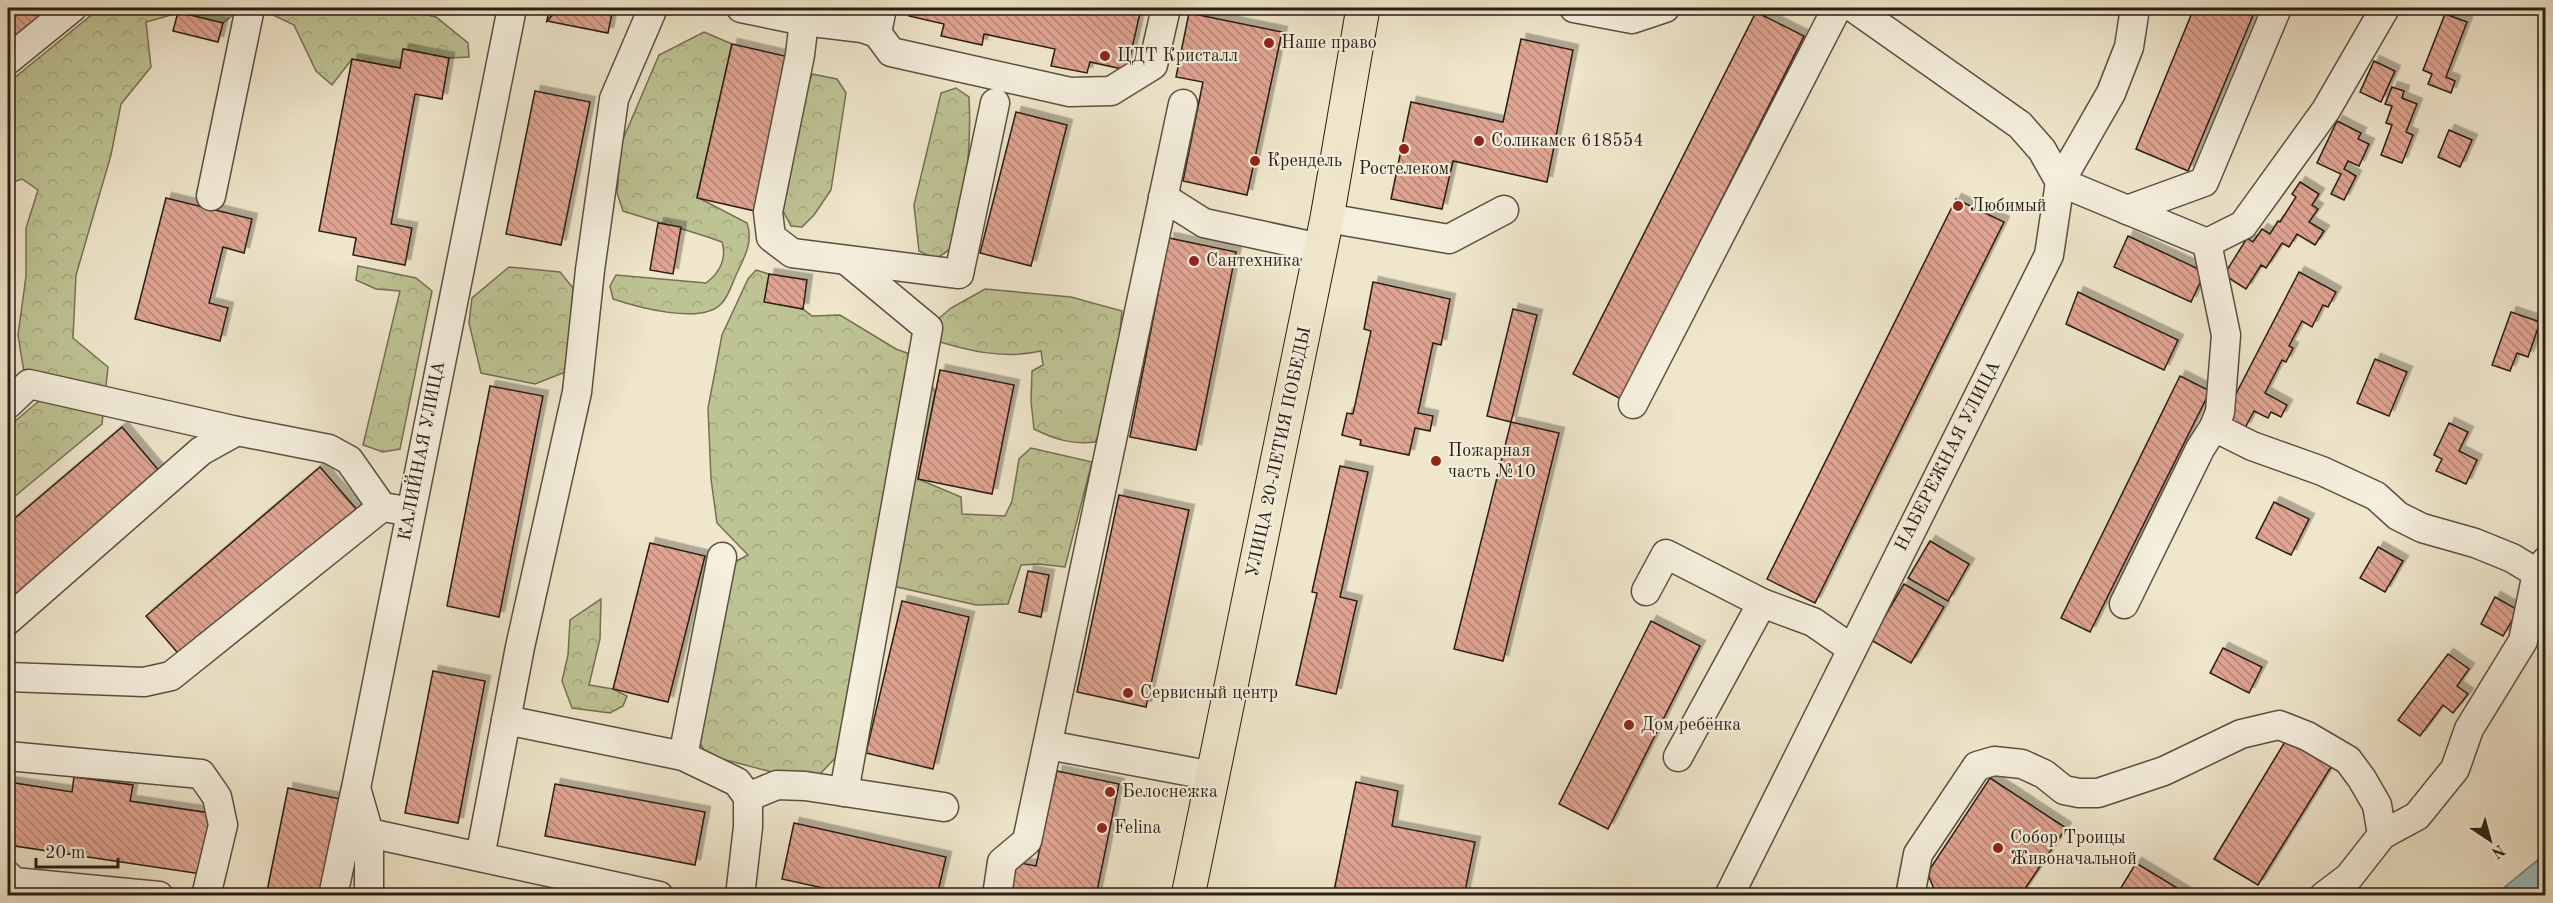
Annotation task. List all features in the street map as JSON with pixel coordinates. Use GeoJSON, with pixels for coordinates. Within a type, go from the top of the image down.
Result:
{"type":"FeatureCollection","features":[{"type":"Feature","properties":{"kind":"main road","name":"УЛИЦА 20-ЛЕТИЯ ПОБЕДЫ"},"geometry":{"type":"LineString","coordinates":[[1188,896],[1324,233],[1362,8]]}},
{"type":"Feature","properties":{"kind":"street"},"geometry":{"type":"LineString","coordinates":[[8,60],[72,8]]}},
{"type":"Feature","properties":{"kind":"street"},"geometry":{"type":"LineString","coordinates":[[211,196],[250,8]]}},
{"type":"Feature","properties":{"kind":"street","name":"КАЛИЙНАЯ УЛИЦА"},"geometry":{"type":"LineString","coordinates":[[369,896],[369,834],[356,788],[512,8]]}},
{"type":"Feature","properties":{"kind":"street"},"geometry":{"type":"LineString","coordinates":[[480,857],[520,646],[577,392],[590,270],[614,99],[653,8]]}},
{"type":"Feature","properties":{"kind":"street"},"geometry":{"type":"LineString","coordinates":[[741,8],[804,21],[862,28],[879,20],[891,52],[1070,92],[1111,91],[1154,65],[1166,8]]}},
{"type":"Feature","properties":{"kind":"street"},"geometry":{"type":"LineString","coordinates":[[1574,8],[1632,19],[1665,8]]}},
{"type":"Feature","properties":{"kind":"street"},"geometry":{"type":"LineString","coordinates":[[1633,404],[1837,8]]}},
{"type":"Feature","properties":{"kind":"street"},"geometry":{"type":"LineString","coordinates":[[1854,8],[2020,125],[2042,150],[2060,182],[2206,243],[2243,225],[2326,110],[2385,8]]}},
{"type":"Feature","properties":{"kind":"street","name":"НАБЕРЕЖНАЯ УЛИЦА"},"geometry":{"type":"LineString","coordinates":[[1729,896],[2049,255],[2060,182],[2110,93],[2129,48],[2135,8]]}},
{"type":"Feature","properties":{"kind":"street"},"geometry":{"type":"LineString","coordinates":[[2127,210],[2204,182],[2277,8]]}},
{"type":"Feature","properties":{"kind":"street"},"geometry":{"type":"LineString","coordinates":[[804,21],[800,55],[768,212],[771,237],[792,253],[958,273],[995,103]]}},
{"type":"Feature","properties":{"kind":"street"},"geometry":{"type":"LineString","coordinates":[[997,896],[1002,862],[1027,841],[1183,104]]}},
{"type":"Feature","properties":{"kind":"street"},"geometry":{"type":"LineString","coordinates":[[1163,197],[1204,223],[1324,233],[1449,239],[1504,210]]}},
{"type":"Feature","properties":{"kind":"street"},"geometry":{"type":"LineString","coordinates":[[2124,604],[2220,412],[2226,335],[2206,243]]}},
{"type":"Feature","properties":{"kind":"street"},"geometry":{"type":"LineString","coordinates":[[844,792],[928,328],[846,260]]}},
{"type":"Feature","properties":{"kind":"street"},"geometry":{"type":"LineString","coordinates":[[8,404],[29,384],[237,431],[329,448],[349,460],[382,507],[410,511]]}},
{"type":"Feature","properties":{"kind":"street"},"geometry":{"type":"LineString","coordinates":[[2214,427],[2252,446],[2322,471],[2376,496],[2398,516],[2422,528],[2475,543],[2541,567],[2523,641],[2469,729],[2455,769],[2416,816],[2382,835],[2349,877],[2324,896]]}},
{"type":"Feature","properties":{"kind":"street"},"geometry":{"type":"LineString","coordinates":[[8,620],[201,452],[237,431]]}},
{"type":"Feature","properties":{"kind":"street"},"geometry":{"type":"LineString","coordinates":[[8,677],[144,682],[171,676],[382,507]]}},
{"type":"Feature","properties":{"kind":"street"},"geometry":{"type":"LineString","coordinates":[[1646,591],[1666,554],[1762,603],[1813,622],[1852,649]]}},
{"type":"Feature","properties":{"kind":"street"},"geometry":{"type":"LineString","coordinates":[[683,756],[722,557]]}},
{"type":"Feature","properties":{"kind":"street"},"geometry":{"type":"LineString","coordinates":[[1678,757],[1762,603]]}},
{"type":"Feature","properties":{"kind":"street"},"geometry":{"type":"LineString","coordinates":[[506,720],[683,756],[736,782],[748,797],[748,827],[740,896]]}},
{"type":"Feature","properties":{"kind":"street"},"geometry":{"type":"LineString","coordinates":[[1910,896],[1918,854],[1977,766],[1994,761],[2022,764],[2044,774],[2064,790],[2098,793],[2164,771],[2241,734],[2279,725],[2307,736],[2348,760],[2362,778],[2377,805],[2382,835]]}},
{"type":"Feature","properties":{"kind":"street"},"geometry":{"type":"LineString","coordinates":[[1048,745],[1213,776]]}},
{"type":"Feature","properties":{"kind":"street"},"geometry":{"type":"LineString","coordinates":[[8,756],[201,774],[217,797],[223,825],[206,896]]}},
{"type":"Feature","properties":{"kind":"street"},"geometry":{"type":"LineString","coordinates":[[748,797],[777,785],[844,792],[944,807]]}},
{"type":"Feature","properties":{"kind":"street"},"geometry":{"type":"LineString","coordinates":[[333,896],[356,788]]}},
{"type":"Feature","properties":{"kind":"street"},"geometry":{"type":"LineString","coordinates":[[369,834],[658,896]]}},
{"type":"Feature","properties":{"kind":"street"},"geometry":{"type":"LineString","coordinates":[[11,884],[159,896]]}},
{"type":"Feature","properties":{"kind":"green space"},"geometry":{"type":"Polygon","coordinates":[[[100,8],[238,8],[238,11],[223,23],[178,13],[146,22],[151,67],[121,104],[111,155],[76,275],[73,338],[108,367],[102,424],[8,502],[8,427],[64,380],[24,372],[18,335],[26,276],[26,228],[38,190],[22,179],[8,184],[8,83],[100,8]]]}},
{"type":"Feature","properties":{"kind":"green space"},"geometry":{"type":"Polygon","coordinates":[[[270,8],[401,9],[436,17],[468,43],[469,57],[449,58],[404,49],[400,68],[352,59],[332,85],[316,71],[294,25],[269,13],[270,8]]]}},
{"type":"Feature","properties":{"kind":"green space"},"geometry":{"type":"Polygon","coordinates":[[[704,32],[732,44],[697,197],[747,223],[749,242],[729,293],[721,304],[712,310],[699,313],[684,314],[652,310],[613,299],[610,286],[616,275],[706,283],[721,265],[724,254],[722,242],[623,211],[617,193],[621,144],[659,55],[704,32]]]}},
{"type":"Feature","properties":{"kind":"green space"},"geometry":{"type":"Polygon","coordinates":[[[812,74],[837,79],[846,93],[831,190],[814,215],[802,227],[791,226],[781,207],[795,126],[812,74]]]}},
{"type":"Feature","properties":{"kind":"green space"},"geometry":{"type":"Polygon","coordinates":[[[956,88],[969,97],[964,197],[961,218],[951,247],[936,259],[919,251],[914,205],[941,93],[956,88]]]}},
{"type":"Feature","properties":{"kind":"green space"},"geometry":{"type":"Polygon","coordinates":[[[358,266],[416,278],[432,291],[400,449],[383,452],[363,445],[400,291],[376,289],[356,280],[358,266]]]}},
{"type":"Feature","properties":{"kind":"green space"},"geometry":{"type":"Polygon","coordinates":[[[509,267],[560,272],[573,288],[568,371],[535,384],[481,373],[469,323],[472,298],[509,267]]]}},
{"type":"Feature","properties":{"kind":"green space"},"geometry":{"type":"Polygon","coordinates":[[[756,270],[769,274],[765,302],[803,309],[812,316],[840,315],[896,349],[918,357],[935,392],[918,479],[961,497],[962,514],[1005,516],[1012,501],[1019,459],[1031,448],[1092,462],[1065,567],[1039,564],[1021,565],[1008,604],[976,605],[875,582],[842,751],[819,775],[772,772],[707,755],[691,728],[711,574],[748,555],[717,523],[711,479],[708,408],[722,335],[748,279],[756,270]]]}},
{"type":"Feature","properties":{"kind":"green space"},"geometry":{"type":"Polygon","coordinates":[[[985,289],[1071,297],[1122,311],[1113,396],[1103,428],[1095,442],[1079,443],[1063,440],[1034,429],[1031,401],[1032,371],[1043,365],[1041,351],[1026,354],[998,354],[969,350],[927,338],[928,328],[951,308],[985,289]]]}},
{"type":"Feature","properties":{"kind":"green space"},"geometry":{"type":"Polygon","coordinates":[[[601,599],[600,639],[589,685],[613,689],[627,696],[623,706],[610,713],[572,708],[562,681],[568,655],[570,620],[601,599]]]}},
{"type":"Feature","properties":{"kind":"water"},"geometry":{"type":"Polygon","coordinates":[[[2545,854],[2545,895],[2495,895],[2545,854]]]}},
{"type":"Feature","properties":{"kind":"building"},"geometry":{"type":"Polygon","coordinates":[[[8,8],[52,8],[8,45],[8,8]]]}},
{"type":"Feature","properties":{"kind":"building"},"geometry":{"type":"Polygon","coordinates":[[[549,8],[559,8],[547,21],[549,8]]]}},
{"type":"Feature","properties":{"kind":"building"},"geometry":{"type":"Polygon","coordinates":[[[559,8],[613,8],[608,33],[547,21],[559,8]]]}},
{"type":"Feature","properties":{"kind":"building"},"geometry":{"type":"Polygon","coordinates":[[[911,8],[1113,8],[1140,13],[1127,70],[1090,62],[1087,73],[1051,66],[1055,49],[984,34],[982,45],[941,36],[944,24],[909,16],[911,8]]]}},
{"type":"Feature","properties":{"kind":"building"},"geometry":{"type":"Polygon","coordinates":[[[2194,8],[2256,8],[2188,171],[2136,149],[2194,8]]]}},
{"type":"Feature","properties":{"kind":"building"},"geometry":{"type":"Polygon","coordinates":[[[2465,8],[2484,8],[2483,13],[2465,8]]]}},
{"type":"Feature","properties":{"kind":"building"},"geometry":{"type":"Polygon","coordinates":[[[178,12],[223,23],[218,42],[173,31],[178,12]]]}},
{"type":"Feature","properties":{"kind":"building"},"geometry":{"type":"Polygon","coordinates":[[[1756,12],[1804,36],[1621,399],[1573,374],[1756,12]]]}},
{"type":"Feature","properties":{"kind":"building"},"geometry":{"type":"Polygon","coordinates":[[[1189,13],[1282,32],[1247,195],[1183,181],[1203,82],[1176,77],[1189,13]]]}},
{"type":"Feature","properties":{"kind":"building"},"geometry":{"type":"Polygon","coordinates":[[[2445,14],[2467,22],[2446,77],[2455,81],[2451,93],[2428,84],[2432,74],[2423,70],[2445,14]]]}},
{"type":"Feature","properties":{"kind":"building","name":"Соликамск 618554"},"geometry":{"type":"Polygon","coordinates":[[[1521,39],[1573,50],[1547,182],[1453,161],[1442,209],[1391,199],[1411,102],[1503,122],[1521,39]]]}},
{"type":"Feature","properties":{"kind":"building"},"geometry":{"type":"Polygon","coordinates":[[[732,44],[789,57],[755,211],[697,198],[732,44]]]}},
{"type":"Feature","properties":{"kind":"building"},"geometry":{"type":"Polygon","coordinates":[[[403,49],[449,58],[442,99],[415,94],[391,224],[412,228],[405,265],[353,255],[356,238],[319,231],[352,59],[400,68],[403,49]]]}},
{"type":"Feature","properties":{"kind":"building"},"geometry":{"type":"Polygon","coordinates":[[[2374,61],[2395,71],[2381,102],[2360,92],[2374,61]]]}},
{"type":"Feature","properties":{"kind":"building"},"geometry":{"type":"Polygon","coordinates":[[[2392,87],[2404,91],[2402,98],[2417,104],[2406,132],[2413,135],[2402,163],[2381,155],[2392,125],[2386,123],[2392,106],[2385,104],[2392,87]]]}},
{"type":"Feature","properties":{"kind":"building"},"geometry":{"type":"Polygon","coordinates":[[[535,91],[590,102],[561,245],[506,234],[535,91]]]}},
{"type":"Feature","properties":{"kind":"building"},"geometry":{"type":"Polygon","coordinates":[[[1016,112],[1067,125],[1031,266],[980,253],[1016,112]]]}},
{"type":"Feature","properties":{"kind":"building"},"geometry":{"type":"Polygon","coordinates":[[[2337,121],[2361,133],[2358,139],[2369,144],[2359,166],[2348,161],[2344,169],[2356,176],[2344,200],[2331,194],[2341,174],[2317,163],[2337,121]]]}},
{"type":"Feature","properties":{"kind":"building"},"geometry":{"type":"Polygon","coordinates":[[[2449,130],[2472,140],[2460,167],[2438,157],[2449,130]]]}},
{"type":"Feature","properties":{"kind":"building"},"geometry":{"type":"Polygon","coordinates":[[[2300,182],[2319,194],[2312,205],[2318,209],[2309,222],[2324,231],[2315,245],[2297,234],[2289,247],[2282,243],[2266,268],[2261,265],[2246,289],[2224,275],[2247,238],[2253,242],[2262,229],[2270,234],[2278,221],[2280,222],[2296,197],[2292,194],[2300,182]]]}},
{"type":"Feature","properties":{"kind":"building"},"geometry":{"type":"Polygon","coordinates":[[[166,198],[252,219],[244,253],[223,247],[209,303],[228,308],[220,341],[135,319],[166,198]]]}},
{"type":"Feature","properties":{"kind":"building"},"geometry":{"type":"Polygon","coordinates":[[[1956,199],[2004,222],[1815,603],[1767,579],[1956,199]]]}},
{"type":"Feature","properties":{"kind":"building"},"geometry":{"type":"Polygon","coordinates":[[[658,223],[681,227],[673,274],[650,270],[658,223]]]}},
{"type":"Feature","properties":{"kind":"building"},"geometry":{"type":"Polygon","coordinates":[[[2128,236],[2205,272],[2191,302],[2114,267],[2128,236]]]}},
{"type":"Feature","properties":{"kind":"building"},"geometry":{"type":"Polygon","coordinates":[[[1169,238],[1236,252],[1196,450],[1130,437],[1169,238]]]}},
{"type":"Feature","properties":{"kind":"building"},"geometry":{"type":"Polygon","coordinates":[[[2299,272],[2336,292],[2328,307],[2323,305],[2312,327],[2302,321],[2289,346],[2293,348],[2286,362],[2282,360],[2265,393],[2287,405],[2281,417],[2271,412],[2268,418],[2254,411],[2245,428],[2224,417],[2299,272]]]}},
{"type":"Feature","properties":{"kind":"building"},"geometry":{"type":"Polygon","coordinates":[[[769,274],[807,280],[803,309],[764,302],[769,274]]]}},
{"type":"Feature","properties":{"kind":"building"},"geometry":{"type":"Polygon","coordinates":[[[1373,282],[1450,299],[1441,345],[1433,343],[1418,413],[1433,416],[1430,431],[1415,428],[1409,455],[1360,445],[1361,440],[1342,435],[1347,413],[1353,414],[1371,331],[1364,329],[1373,282]]]}},
{"type":"Feature","properties":{"kind":"building"},"geometry":{"type":"Polygon","coordinates":[[[2078,292],[2178,340],[2164,370],[2066,324],[2078,292]]]}},
{"type":"Feature","properties":{"kind":"building"},"geometry":{"type":"Polygon","coordinates":[[[1513,309],[1537,315],[1511,422],[1487,416],[1513,309]]]}},
{"type":"Feature","properties":{"kind":"building"},"geometry":{"type":"Polygon","coordinates":[[[2511,312],[2540,322],[2528,357],[2517,353],[2510,371],[2492,365],[2511,312]]]}},
{"type":"Feature","properties":{"kind":"building"},"geometry":{"type":"Polygon","coordinates":[[[2375,359],[2407,372],[2389,416],[2357,403],[2375,359]]]}},
{"type":"Feature","properties":{"kind":"building"},"geometry":{"type":"Polygon","coordinates":[[[940,370],[1014,385],[992,494],[918,479],[940,370]]]}},
{"type":"Feature","properties":{"kind":"building"},"geometry":{"type":"Polygon","coordinates":[[[2180,376],[2210,391],[2090,632],[2061,618],[2180,376]]]}},
{"type":"Feature","properties":{"kind":"building"},"geometry":{"type":"Polygon","coordinates":[[[490,386],[543,396],[499,617],[447,606],[490,386]]]}},
{"type":"Feature","properties":{"kind":"building"},"geometry":{"type":"Polygon","coordinates":[[[1511,422],[1559,433],[1503,661],[1454,649],[1511,422]]]}},
{"type":"Feature","properties":{"kind":"building"},"geometry":{"type":"Polygon","coordinates":[[[2449,423],[2468,432],[2459,451],[2477,460],[2466,484],[2436,471],[2442,459],[2434,455],[2449,423]]]}},
{"type":"Feature","properties":{"kind":"building"},"geometry":{"type":"Polygon","coordinates":[[[122,427],[160,472],[8,602],[8,524],[122,427]]]}},
{"type":"Feature","properties":{"kind":"building"},"geometry":{"type":"Polygon","coordinates":[[[1340,466],[1368,472],[1340,597],[1357,601],[1336,694],[1296,685],[1317,593],[1312,592],[1340,466]]]}},
{"type":"Feature","properties":{"kind":"building"},"geometry":{"type":"Polygon","coordinates":[[[320,467],[358,511],[183,659],[146,616],[320,467]]]}},
{"type":"Feature","properties":{"kind":"building"},"geometry":{"type":"Polygon","coordinates":[[[1119,495],[1189,510],[1146,707],[1077,692],[1119,495]]]}},
{"type":"Feature","properties":{"kind":"building"},"geometry":{"type":"Polygon","coordinates":[[[2274,502],[2309,519],[2291,555],[2256,538],[2274,502]]]}},
{"type":"Feature","properties":{"kind":"building"},"geometry":{"type":"Polygon","coordinates":[[[1930,541],[1969,564],[1948,601],[1908,578],[1930,541]]]}},
{"type":"Feature","properties":{"kind":"building"},"geometry":{"type":"Polygon","coordinates":[[[650,543],[705,556],[668,702],[613,689],[650,543]]]}},
{"type":"Feature","properties":{"kind":"building"},"geometry":{"type":"Polygon","coordinates":[[[2378,547],[2403,561],[2385,592],[2360,578],[2378,547]]]}},
{"type":"Feature","properties":{"kind":"building"},"geometry":{"type":"Polygon","coordinates":[[[1028,571],[1049,575],[1041,617],[1019,612],[1028,571]]]}},
{"type":"Feature","properties":{"kind":"building"},"geometry":{"type":"Polygon","coordinates":[[[1904,584],[1944,607],[1911,663],[1871,640],[1904,584]]]}},
{"type":"Feature","properties":{"kind":"building"},"geometry":{"type":"Polygon","coordinates":[[[2495,597],[2518,610],[2503,636],[2481,624],[2495,597]]]}},
{"type":"Feature","properties":{"kind":"building"},"geometry":{"type":"Polygon","coordinates":[[[902,601],[969,617],[933,769],[866,753],[902,601]]]}},
{"type":"Feature","properties":{"kind":"building","name":"Дом ребёнка"},"geometry":{"type":"Polygon","coordinates":[[[1651,621],[1700,646],[1608,829],[1559,804],[1651,621]]]}},
{"type":"Feature","properties":{"kind":"building"},"geometry":{"type":"Polygon","coordinates":[[[2223,648],[2262,667],[2249,693],[2210,673],[2223,648]]]}},
{"type":"Feature","properties":{"kind":"building"},"geometry":{"type":"Polygon","coordinates":[[[2448,654],[2469,669],[2457,686],[2468,694],[2453,713],[2443,705],[2420,736],[2398,720],[2448,654]]]}},
{"type":"Feature","properties":{"kind":"building"},"geometry":{"type":"Polygon","coordinates":[[[433,671],[485,681],[458,823],[405,813],[433,671]]]}},
{"type":"Feature","properties":{"kind":"building"},"geometry":{"type":"Polygon","coordinates":[[[2286,740],[2331,767],[2258,885],[2214,859],[2286,740]]]}},
{"type":"Feature","properties":{"kind":"building"},"geometry":{"type":"Polygon","coordinates":[[[1057,771],[1119,784],[1096,896],[1008,896],[1015,862],[1036,866],[1057,771]]]}},
{"type":"Feature","properties":{"kind":"building"},"geometry":{"type":"Polygon","coordinates":[[[74,777],[133,785],[130,801],[210,813],[201,874],[8,845],[8,782],[72,792],[74,777]]]}},
{"type":"Feature","properties":{"kind":"building","name":"Собор Троицы Живоначальной"},"geometry":{"type":"Polygon","coordinates":[[[1990,778],[2066,828],[2020,896],[1937,896],[1929,877],[1930,869],[1990,778]]]}},
{"type":"Feature","properties":{"kind":"building"},"geometry":{"type":"Polygon","coordinates":[[[1356,782],[1398,791],[1392,826],[1475,842],[1464,896],[1390,896],[1378,893],[1378,896],[1333,896],[1356,782]]]}},
{"type":"Feature","properties":{"kind":"building"},"geometry":{"type":"Polygon","coordinates":[[[555,784],[705,812],[695,865],[545,836],[555,784]]]}},
{"type":"Feature","properties":{"kind":"building"},"geometry":{"type":"Polygon","coordinates":[[[288,788],[340,799],[321,896],[266,896],[288,788]]]}},
{"type":"Feature","properties":{"kind":"building"},"geometry":{"type":"Polygon","coordinates":[[[794,823],[946,857],[937,896],[859,896],[782,879],[794,823]]]}},
{"type":"Feature","properties":{"kind":"building"},"geometry":{"type":"Polygon","coordinates":[[[2136,863],[2187,894],[2186,896],[2116,896],[2136,863]]]}},
{"type":"Feature","properties":{"kind":"place","name":"Наше право"},"geometry":{"type":"Point","coordinates":[1269,43]}},
{"type":"Feature","properties":{"kind":"place","name":"ЦДТ Кристалл"},"geometry":{"type":"Point","coordinates":[1105,56]}},
{"type":"Feature","properties":{"kind":"place","name":"Соликамск 618554"},"geometry":{"type":"Point","coordinates":[1479,141]}},
{"type":"Feature","properties":{"kind":"place","name":"Ростелеком"},"geometry":{"type":"Point","coordinates":[1404,149]}},
{"type":"Feature","properties":{"kind":"place","name":"Крендель"},"geometry":{"type":"Point","coordinates":[1255,161]}},
{"type":"Feature","properties":{"kind":"place","name":"Любимый"},"geometry":{"type":"Point","coordinates":[1958,206]}},
{"type":"Feature","properties":{"kind":"place","name":"Сантехника"},"geometry":{"type":"Point","coordinates":[1194,261]}},
{"type":"Feature","properties":{"kind":"place","name":"Пожарная часть №10"},"geometry":{"type":"Point","coordinates":[1436,461]}},
{"type":"Feature","properties":{"kind":"place","name":"Сервисный центр"},"geometry":{"type":"Point","coordinates":[1128,693]}},
{"type":"Feature","properties":{"kind":"place","name":"Дом ребёнка"},"geometry":{"type":"Point","coordinates":[1629,725]}},
{"type":"Feature","properties":{"kind":"place","name":"Белоснежка"},"geometry":{"type":"Point","coordinates":[1110,792]}},
{"type":"Feature","properties":{"kind":"place","name":"Felina"},"geometry":{"type":"Point","coordinates":[1102,828]}},
{"type":"Feature","properties":{"kind":"place","name":"Собор Троицы Живоначальной"},"geometry":{"type":"Point","coordinates":[1998,848]}}]}
